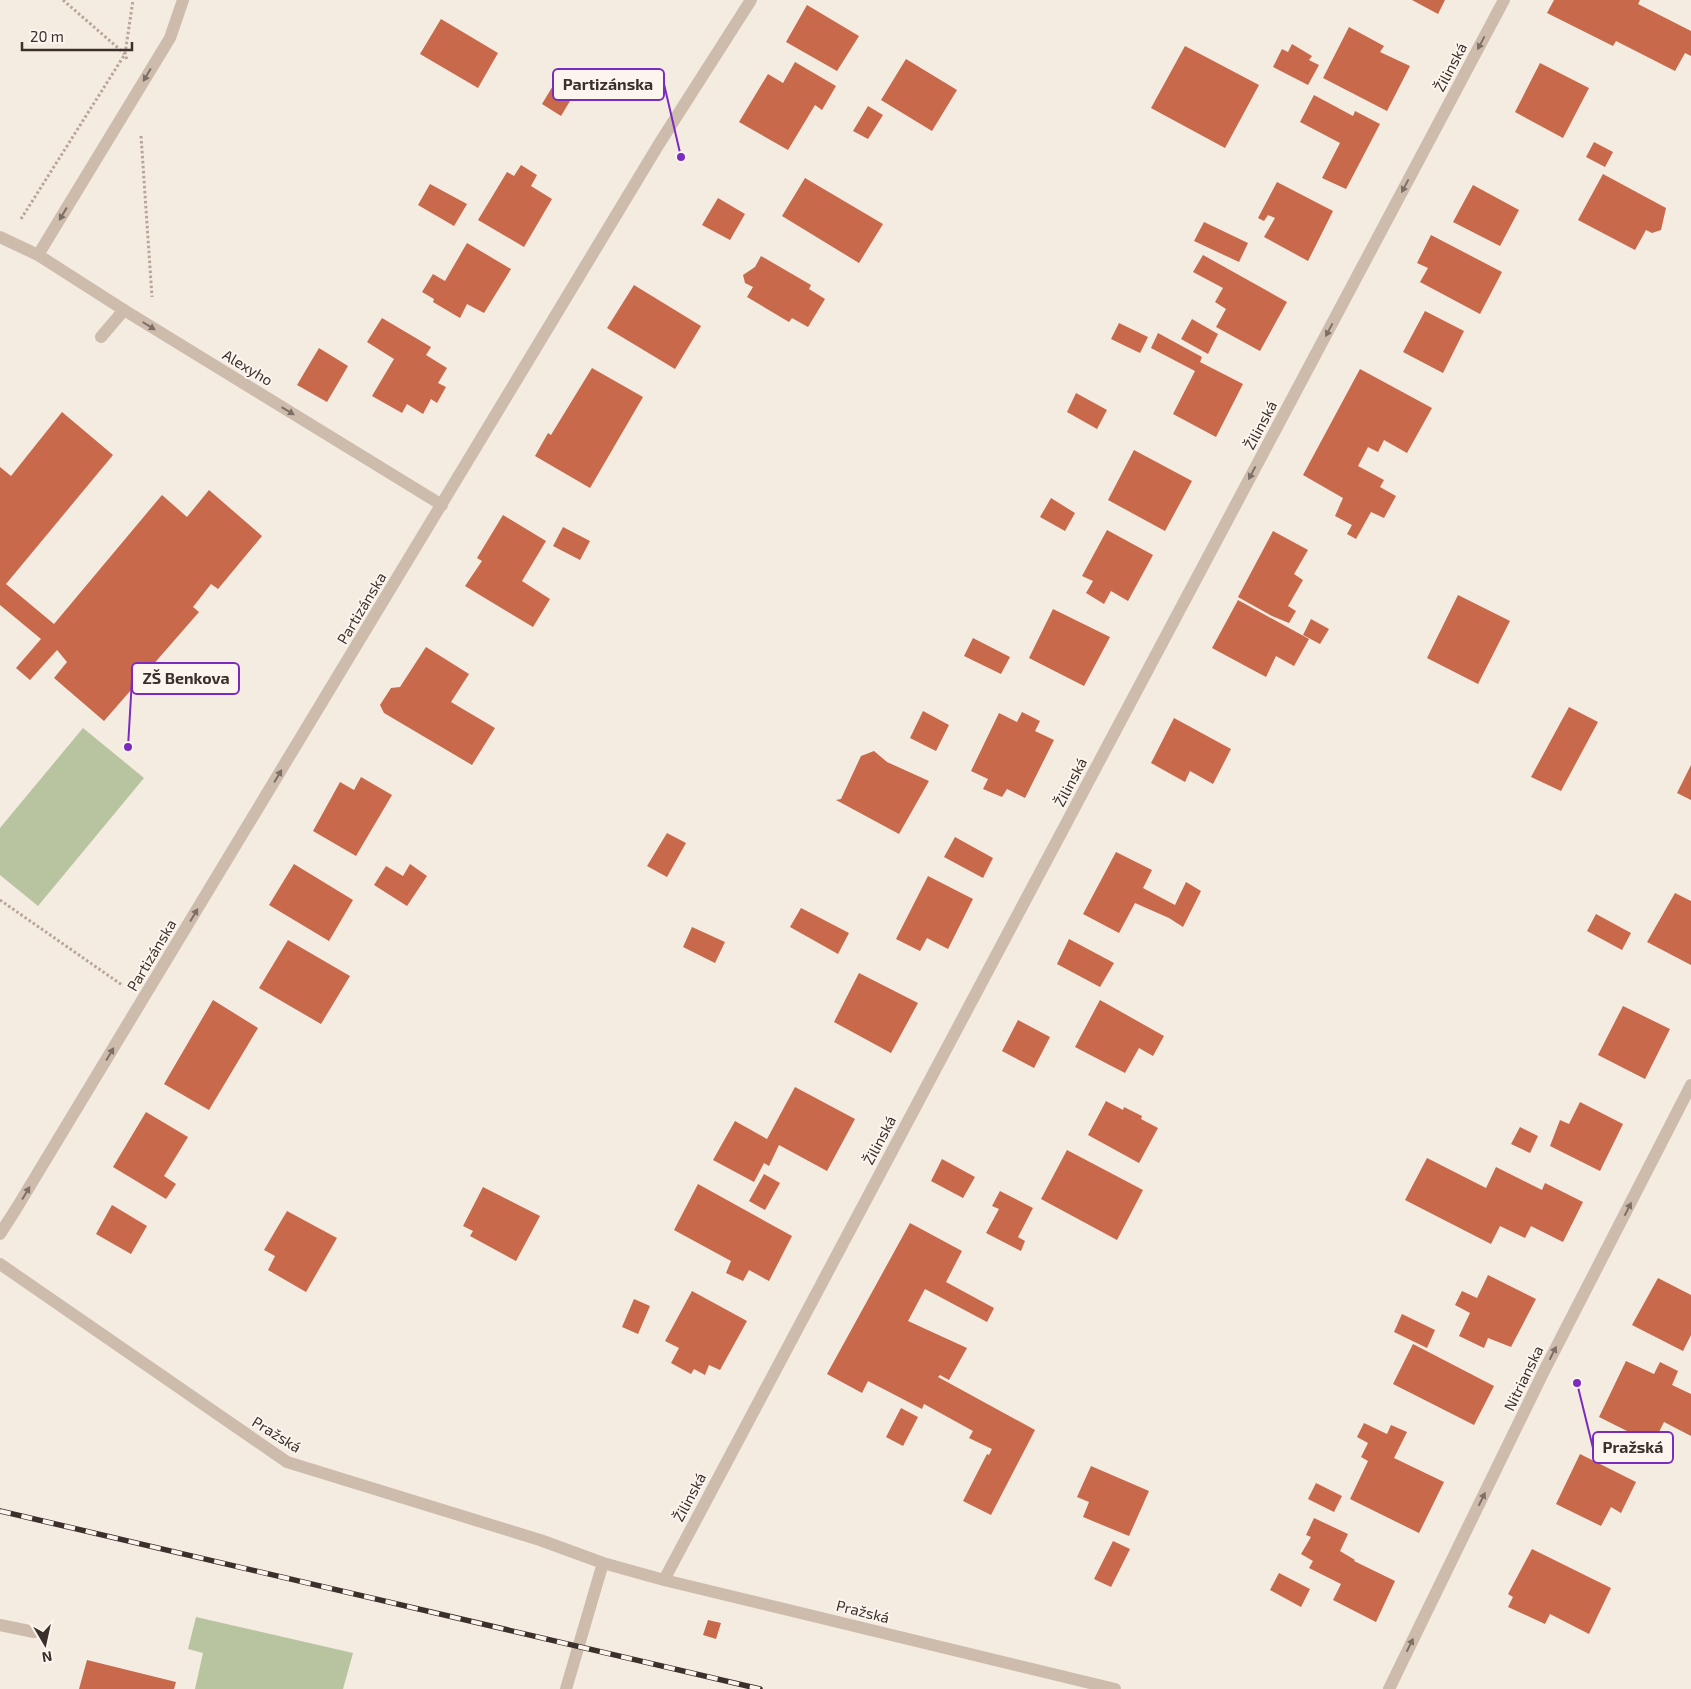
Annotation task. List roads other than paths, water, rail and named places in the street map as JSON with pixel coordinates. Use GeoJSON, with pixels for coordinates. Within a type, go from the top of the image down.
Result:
{"type":"FeatureCollection","features":[{"type":"Feature","properties":{"kind":"street"},"geometry":{"type":"LineString","coordinates":[[38,255],[170,38],[183,0]]}},
{"type":"Feature","properties":{"kind":"street","name":"Partizánska"},"geometry":{"type":"LineString","coordinates":[[0,1234],[654,153],[751,0]]}},
{"type":"Feature","properties":{"kind":"street","name":"Žilinská"},"geometry":{"type":"LineString","coordinates":[[664,1580],[1504,0]]}},
{"type":"Feature","properties":{"kind":"street","name":"Alexyho"},"geometry":{"type":"LineString","coordinates":[[4,239],[38,255],[124,310],[442,505]]}},
{"type":"Feature","properties":{"kind":"street"},"geometry":{"type":"LineString","coordinates":[[102,337],[124,310]]}},
{"type":"Feature","properties":{"kind":"street","name":"Nitrianska"},"geometry":{"type":"LineString","coordinates":[[1389,1689],[1539,1382],[1691,1085]]}},
{"type":"Feature","properties":{"kind":"street","name":"Pražská"},"geometry":{"type":"LineString","coordinates":[[0,1264],[287,1462],[540,1540],[603,1563],[664,1580],[1115,1689]]}},
{"type":"Feature","properties":{"kind":"street"},"geometry":{"type":"LineString","coordinates":[[566,1689],[603,1563]]}},
{"type":"Feature","properties":{"kind":"street"},"geometry":{"type":"LineString","coordinates":[[0,1625],[34,1632]]}},
{"type":"Feature","properties":{"kind":"railway"},"geometry":{"type":"LineString","coordinates":[[0,1511],[760,1689]]}},
{"type":"Feature","properties":{"kind":"place","name":"Partizánska"},"geometry":{"type":"Point","coordinates":[681,157]}},
{"type":"Feature","properties":{"kind":"place","name":"ZŠ Benkova"},"geometry":{"type":"Point","coordinates":[128,747]}},
{"type":"Feature","properties":{"kind":"place","name":"Pražská"},"geometry":{"type":"Point","coordinates":[1577,1383]}}]}
